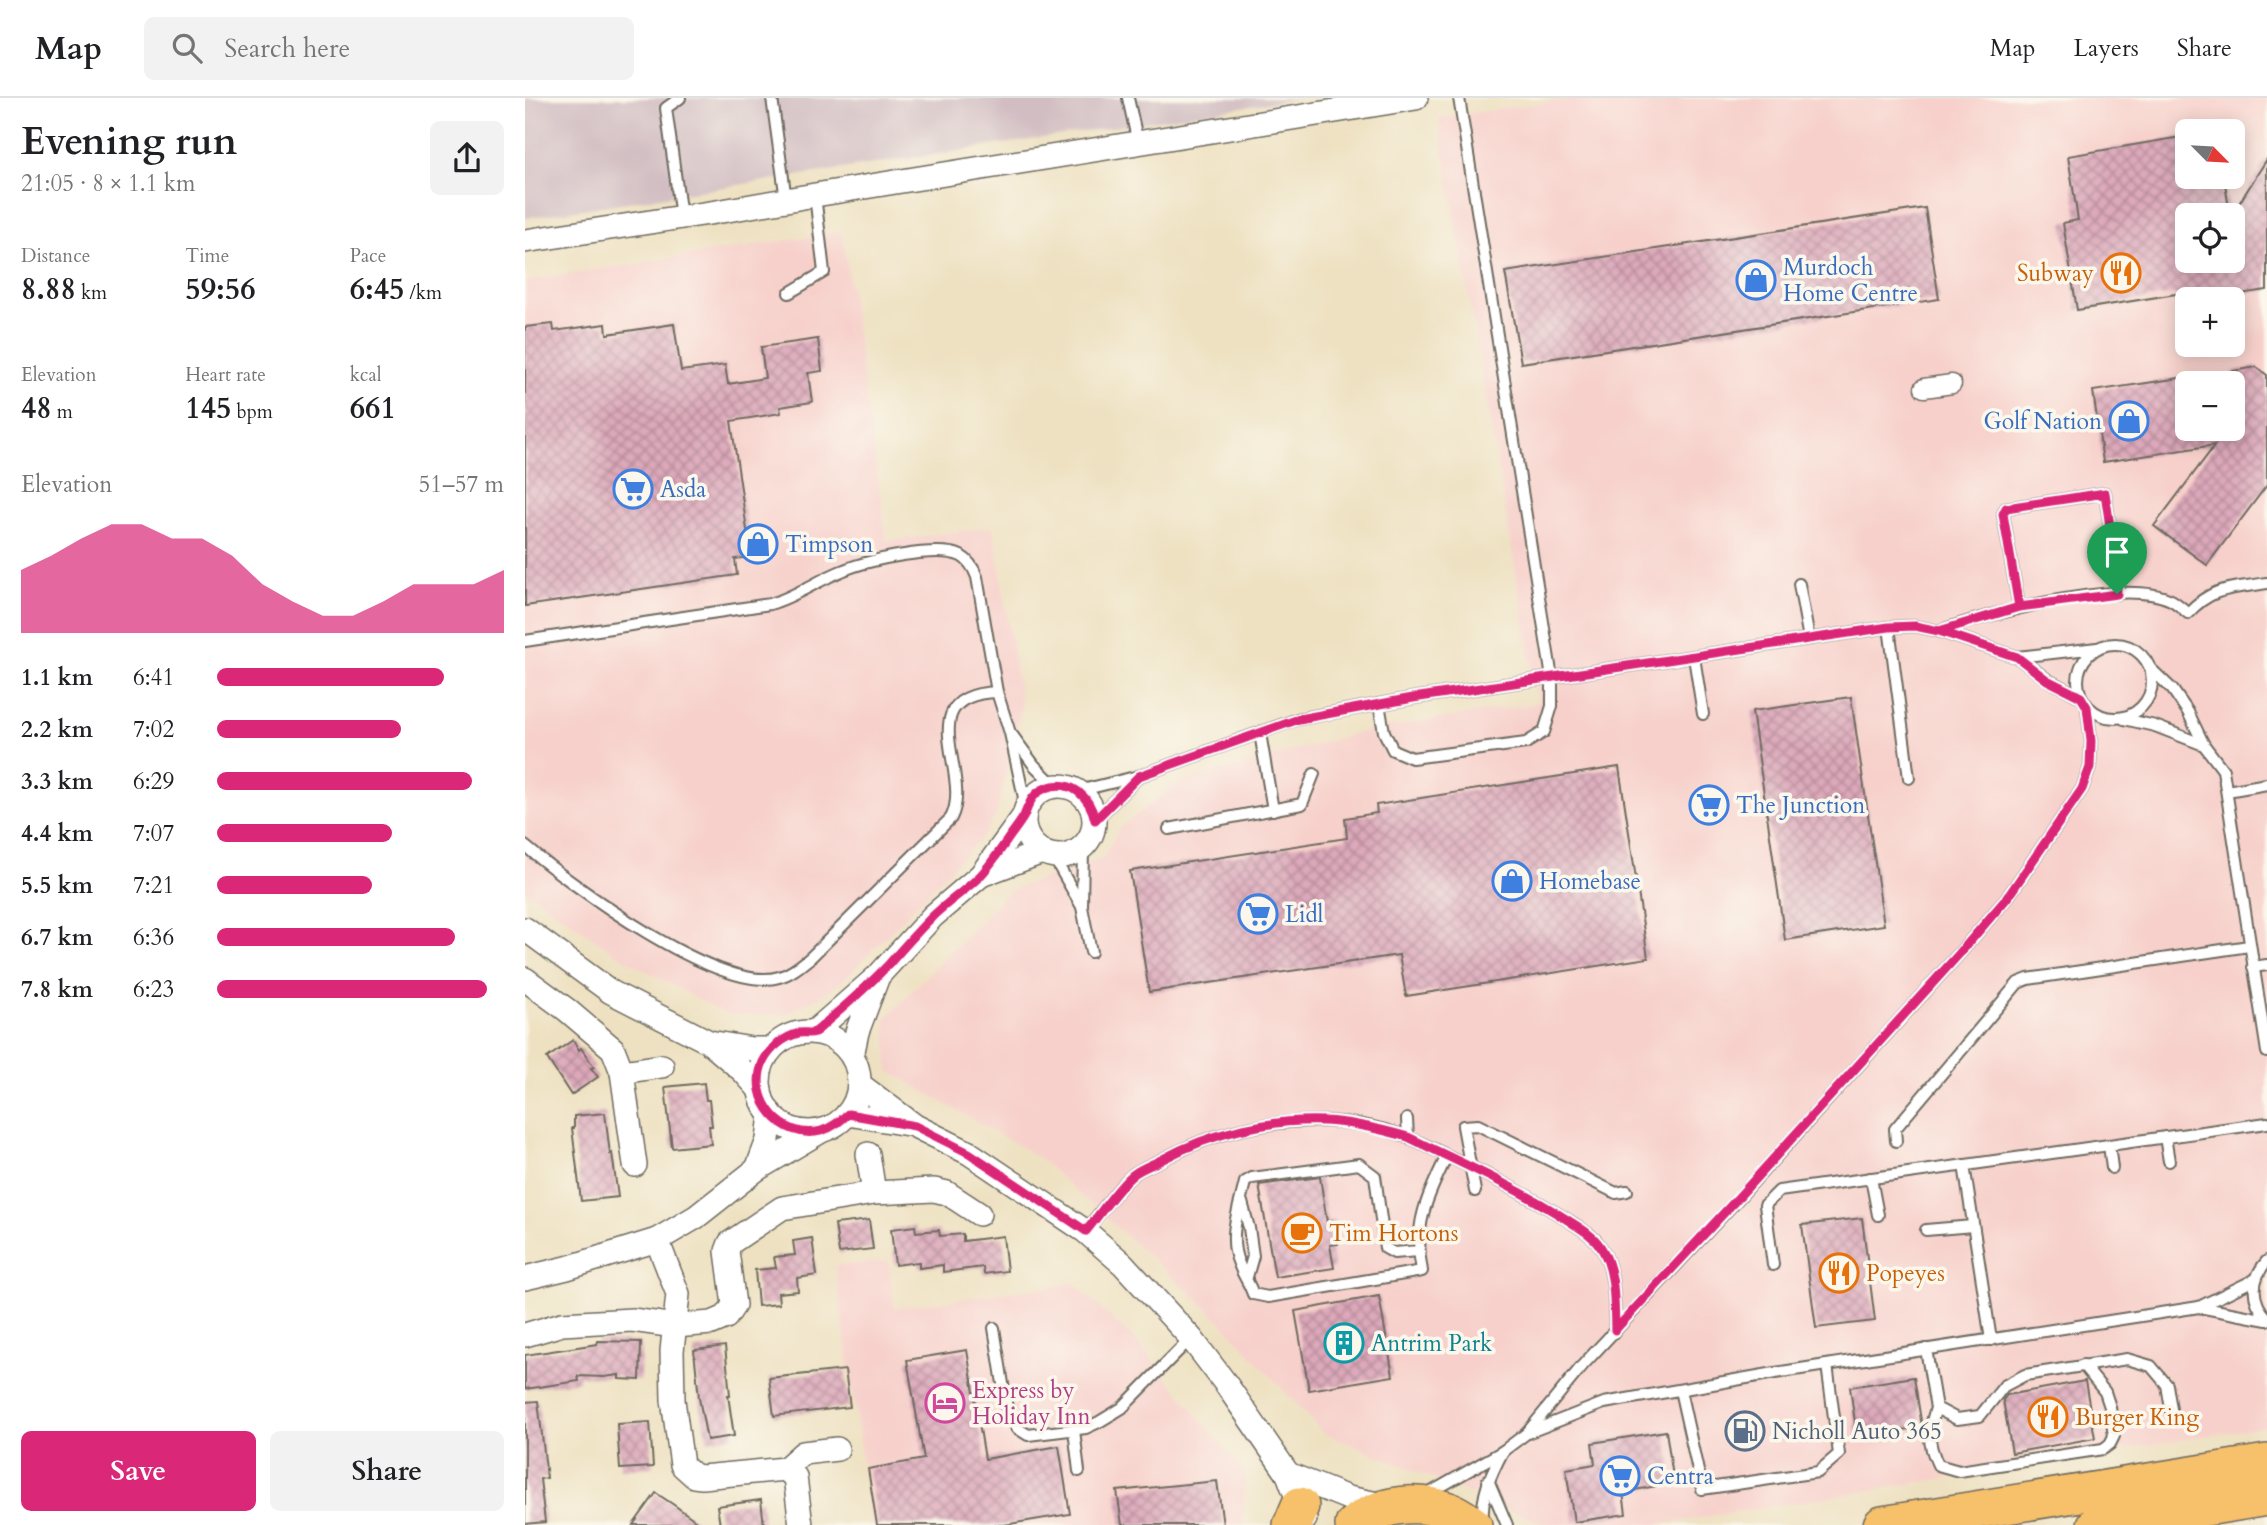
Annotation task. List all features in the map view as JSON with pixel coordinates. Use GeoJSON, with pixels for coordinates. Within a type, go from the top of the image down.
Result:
{"type":"FeatureCollection","features":[{"type":"Feature","properties":{"kind":"highway"},"geometry":{"type":"LineString","coordinates":[[1882,1525],[2267,1463]]}},
{"type":"Feature","properties":{"kind":"highway"},"geometry":{"type":"LineString","coordinates":[[2096,1525],[2267,1497]]}},
{"type":"Feature","properties":{"kind":"highway"},"geometry":{"type":"LineString","coordinates":[[1354,1525],[1362,1519],[1399,1506],[1421,1504],[1451,1512],[1473,1525]]}},
{"type":"Feature","properties":{"kind":"street"},"geometry":{"type":"LineString","coordinates":[[525,241],[1138,143],[1357,103],[1416,98]]}},
{"type":"Feature","properties":{"kind":"street"},"geometry":{"type":"LineString","coordinates":[[1924,388],[1952,384]]}},
{"type":"Feature","properties":{"kind":"street"},"geometry":{"type":"LineString","coordinates":[[814,1032],[878,976],[933,916],[981,875],[1038,792],[1055,786],[1067,786],[1078,791],[1087,799],[1095,820],[1093,830],[1083,847],[1063,856],[1047,854],[1034,846],[1027,837],[1025,812]]}},
{"type":"Feature","properties":{"kind":"street"},"geometry":{"type":"LineString","coordinates":[[981,875],[1047,854]]}},
{"type":"Feature","properties":{"kind":"street"},"geometry":{"type":"LineString","coordinates":[[525,929],[611,992],[709,1042],[743,1071],[760,1090]]}},
{"type":"Feature","properties":{"kind":"street"},"geometry":{"type":"LineString","coordinates":[[852,1056],[857,1032],[878,976]]}},
{"type":"Feature","properties":{"kind":"street"},"geometry":{"type":"LineString","coordinates":[[525,979],[613,1049],[622,1072],[635,1165]]}},
{"type":"Feature","properties":{"kind":"street"},"geometry":{"type":"LineString","coordinates":[[525,1278],[657,1240],[696,1217],[757,1169],[836,1125],[848,1114],[856,1101],[860,1085],[858,1070],[852,1056],[842,1044],[829,1036],[814,1032],[799,1033],[771,1049],[763,1063],[760,1090],[764,1103],[781,1124],[793,1130],[821,1131]]}},
{"type":"Feature","properties":{"kind":"street"},"geometry":{"type":"LineString","coordinates":[[709,1042],[771,1049]]}},
{"type":"Feature","properties":{"kind":"street"},"geometry":{"type":"LineString","coordinates":[[622,1072],[661,1066]]}},
{"type":"Feature","properties":{"kind":"street"},"geometry":{"type":"LineString","coordinates":[[860,1085],[915,1126],[969,1153],[1086,1231],[1123,1264],[1191,1338],[1297,1508],[1347,1498],[1399,1506]]}},
{"type":"Feature","properties":{"kind":"street"},"geometry":{"type":"LineString","coordinates":[[757,1169],[768,1140],[771,1114]]}},
{"type":"Feature","properties":{"kind":"street"},"geometry":{"type":"LineString","coordinates":[[848,1114],[915,1126]]}},
{"type":"Feature","properties":{"kind":"street"},"geometry":{"type":"LineString","coordinates":[[868,1154],[874,1192]]}},
{"type":"Feature","properties":{"kind":"street"},"geometry":{"type":"LineString","coordinates":[[525,1335],[562,1324],[632,1320],[675,1326],[712,1324],[726,1317],[734,1305],[727,1251],[730,1243],[782,1208],[874,1192],[934,1190],[947,1194],[979,1214]]}},
{"type":"Feature","properties":{"kind":"street"},"geometry":{"type":"LineString","coordinates":[[657,1240],[678,1294],[672,1352],[673,1400],[686,1470],[694,1476],[702,1477],[785,1469],[803,1453],[837,1449]]}},
{"type":"Feature","properties":{"kind":"street"},"geometry":{"type":"LineString","coordinates":[[785,1469],[795,1476],[801,1525]]}},
{"type":"Feature","properties":{"kind":"lane"},"geometry":{"type":"LineString","coordinates":[[680,98],[666,108],[681,217]]}},
{"type":"Feature","properties":{"kind":"lane"},"geometry":{"type":"LineString","coordinates":[[772,98],[786,200]]}},
{"type":"Feature","properties":{"kind":"lane"},"geometry":{"type":"LineString","coordinates":[[1128,98],[1138,143]]}},
{"type":"Feature","properties":{"kind":"lane"},"geometry":{"type":"LineString","coordinates":[[1380,705],[1384,732],[1393,750],[1412,758],[1526,743],[1544,732],[1552,706],[1552,678],[1459,98]]}},
{"type":"Feature","properties":{"kind":"lane"},"geometry":{"type":"LineString","coordinates":[[789,293],[824,272],[814,195]]}},
{"type":"Feature","properties":{"kind":"lane"},"geometry":{"type":"LineString","coordinates":[[2019,607],[2003,514],[2006,508],[2105,493],[2116,567],[2117,594]]}},
{"type":"Feature","properties":{"kind":"lane"},"geometry":{"type":"LineString","coordinates":[[525,641],[770,604],[788,599],[842,570],[863,563],[936,552],[963,557],[972,565],[977,577],[997,692],[1010,733],[1025,812]]}},
{"type":"Feature","properties":{"kind":"lane"},"geometry":{"type":"LineString","coordinates":[[1939,631],[2019,607],[2117,594],[2155,595],[2171,600],[2188,613],[2212,593],[2267,583]]}},
{"type":"Feature","properties":{"kind":"lane"},"geometry":{"type":"LineString","coordinates":[[1799,584],[1809,639]]}},
{"type":"Feature","properties":{"kind":"lane"},"geometry":{"type":"LineString","coordinates":[[1078,791],[1139,776],[1299,719],[1889,627],[1915,626],[1939,631],[2017,657],[2047,680],[2084,702],[2097,715],[2110,719],[2134,714],[2144,705],[2151,694],[2151,669]]}},
{"type":"Feature","properties":{"kind":"lane"},"geometry":{"type":"LineString","coordinates":[[1889,627],[1909,778]]}},
{"type":"Feature","properties":{"kind":"lane"},"geometry":{"type":"LineString","coordinates":[[2017,657],[2097,648],[2110,644],[2123,645],[2144,657],[2188,712],[2204,746],[2223,770],[2267,1052]]}},
{"type":"Feature","properties":{"kind":"lane"},"geometry":{"type":"LineString","coordinates":[[1399,1506],[1503,1451],[1527,1433],[1582,1366],[1736,1200],[2007,898],[2082,789],[2090,767],[2091,741],[2078,675],[2082,664],[2097,648]]}},
{"type":"Feature","properties":{"kind":"lane"},"geometry":{"type":"LineString","coordinates":[[1694,657],[1703,713]]}},
{"type":"Feature","properties":{"kind":"lane"},"geometry":{"type":"LineString","coordinates":[[525,846],[582,889],[672,946],[722,971],[760,979],[779,978],[811,957],[946,823],[955,808],[957,798],[947,741],[953,711],[968,696],[997,692]]}},
{"type":"Feature","properties":{"kind":"lane"},"geometry":{"type":"LineString","coordinates":[[2122,718],[2155,726],[2204,746]]}},
{"type":"Feature","properties":{"kind":"lane"},"geometry":{"type":"LineString","coordinates":[[1010,733],[1034,765],[1055,786]]}},
{"type":"Feature","properties":{"kind":"lane"},"geometry":{"type":"LineString","coordinates":[[1260,733],[1273,810]]}},
{"type":"Feature","properties":{"kind":"lane"},"geometry":{"type":"LineString","coordinates":[[1169,829],[1302,804],[1314,774]]}},
{"type":"Feature","properties":{"kind":"lane"},"geometry":{"type":"LineString","coordinates":[[1095,820],[1139,776]]}},
{"type":"Feature","properties":{"kind":"lane"},"geometry":{"type":"LineString","coordinates":[[2227,791],[2267,784]]}},
{"type":"Feature","properties":{"kind":"lane"},"geometry":{"type":"LineString","coordinates":[[1083,847],[1082,907],[1091,952]]}},
{"type":"Feature","properties":{"kind":"lane"},"geometry":{"type":"LineString","coordinates":[[1047,854],[1082,907]]}},
{"type":"Feature","properties":{"kind":"lane"},"geometry":{"type":"LineString","coordinates":[[1896,1141],[1895,1129],[2018,984],[2028,979],[2249,946]]}},
{"type":"Feature","properties":{"kind":"lane"},"geometry":{"type":"LineString","coordinates":[[2253,967],[2267,965]]}},
{"type":"Feature","properties":{"kind":"lane"},"geometry":{"type":"LineString","coordinates":[[1407,1119],[1408,1137]]}},
{"type":"Feature","properties":{"kind":"lane"},"geometry":{"type":"LineString","coordinates":[[1086,1231],[1133,1174],[1184,1148],[1233,1132],[1275,1124],[1323,1121],[1364,1126],[1408,1137],[1504,1184],[1557,1213],[1588,1234],[1600,1245],[1608,1262],[1615,1330]]}},
{"type":"Feature","properties":{"kind":"lane"},"geometry":{"type":"LineString","coordinates":[[1773,1265],[1765,1205],[1779,1191],[2267,1123]]}},
{"type":"Feature","properties":{"kind":"lane"},"geometry":{"type":"LineString","coordinates":[[1475,1191],[1463,1126],[1478,1125],[1616,1193],[1627,1191]]}},
{"type":"Feature","properties":{"kind":"lane"},"geometry":{"type":"LineString","coordinates":[[2165,1137],[2169,1161]]}},
{"type":"Feature","properties":{"kind":"lane"},"geometry":{"type":"LineString","coordinates":[[2109,1145],[2112,1168]]}},
{"type":"Feature","properties":{"kind":"lane"},"geometry":{"type":"LineString","coordinates":[[1418,1251],[1394,1253],[1385,1248],[1375,1176],[1359,1164],[1252,1178],[1245,1182],[1233,1236],[1238,1264],[1247,1277],[1253,1294],[1268,1297],[1422,1271],[1418,1234],[1423,1214],[1447,1156]]}},
{"type":"Feature","properties":{"kind":"lane"},"geometry":{"type":"LineString","coordinates":[[1964,1165],[1991,1340]]}},
{"type":"Feature","properties":{"kind":"lane"},"geometry":{"type":"LineString","coordinates":[[1871,1178],[1878,1215]]}},
{"type":"Feature","properties":{"kind":"lane"},"geometry":{"type":"LineString","coordinates":[[1241,1200],[1253,1256],[1247,1277]]}},
{"type":"Feature","properties":{"kind":"lane"},"geometry":{"type":"LineString","coordinates":[[1926,1230],[1973,1226]]}},
{"type":"Feature","properties":{"kind":"lane"},"geometry":{"type":"LineString","coordinates":[[2267,1261],[2256,1279],[2255,1299],[2267,1319]]}},
{"type":"Feature","properties":{"kind":"lane"},"geometry":{"type":"LineString","coordinates":[[1527,1433],[1604,1403],[2199,1307],[2256,1279]]}},
{"type":"Feature","properties":{"kind":"lane"},"geometry":{"type":"LineString","coordinates":[[2199,1307],[2267,1319]]}},
{"type":"Feature","properties":{"kind":"lane"},"geometry":{"type":"LineString","coordinates":[[993,1328],[1008,1415],[1017,1428],[1028,1435],[1086,1428],[1122,1408],[1191,1338]]}},
{"type":"Feature","properties":{"kind":"lane"},"geometry":{"type":"LineString","coordinates":[[1926,1349],[1936,1408],[1929,1428],[1931,1449],[1938,1465],[1959,1471],[2103,1449],[2110,1444],[2114,1436],[2105,1392],[2083,1366]]}},
{"type":"Feature","properties":{"kind":"lane"},"geometry":{"type":"LineString","coordinates":[[1936,1408],[1957,1419],[1980,1416],[2004,1386],[2025,1375],[2127,1359],[2151,1366],[2167,1385],[2171,1409]]}},
{"type":"Feature","properties":{"kind":"lane"},"geometry":{"type":"LineString","coordinates":[[1680,1390],[1702,1489],[1818,1472],[1839,1454],[1827,1365]]}},
{"type":"Feature","properties":{"kind":"lane"},"geometry":{"type":"LineString","coordinates":[[1074,1430],[1079,1471]]}},
{"type":"Feature","properties":{"kind":"lane"},"geometry":{"type":"LineString","coordinates":[[1483,1525],[1482,1507],[1488,1480],[1503,1451]]}},
{"type":"Feature","properties":{"kind":"lane"},"geometry":{"type":"LineString","coordinates":[[1488,1480],[1507,1525]]}},
{"type":"Feature","properties":{"kind":"shaded area"},"geometry":{"type":"Polygon","coordinates":[[[525,98],[1300,98],[525,218],[525,98]]]}},
{"type":"Feature","properties":{"kind":"shaded area","name":"The Junction"},"geometry":{"type":"Polygon","coordinates":[[[1577,98],[2267,98],[2267,1426],[1656,1525],[1546,1525],[1323,1433],[1216,1316],[1038,1157],[889,1071],[885,1019],[1009,891],[1103,858],[1119,828],[1181,782],[1368,730],[1538,703],[1438,118],[1577,98]]]}},
{"type":"Feature","properties":{"kind":"shaded area"},"geometry":{"type":"Polygon","coordinates":[[[842,232],[887,541],[993,527],[1022,707],[996,815],[984,835],[845,979],[820,997],[783,1015],[727,1015],[619,956],[525,890],[525,281],[842,232]]]}},
{"type":"Feature","properties":{"kind":"shaded area"},"geometry":{"type":"Polygon","coordinates":[[[888,1261],[895,1308],[1074,1283],[1142,1347],[1245,1473],[1244,1525],[871,1525],[835,1266],[888,1261]]]}},
{"type":"Feature","properties":{"kind":"building"},"geometry":{"type":"Polygon","coordinates":[[[2175,138],[2175,189],[2226,189],[2228,203],[2175,203],[2175,273],[2245,273],[2245,203],[2239,203],[2267,159],[2267,290],[2245,293],[2245,287],[2175,287],[2175,294],[2077,310],[2063,223],[2078,220],[2068,156],[2175,138]]]}},
{"type":"Feature","properties":{"kind":"building","name":"Murdoch Home Centre"},"geometry":{"type":"Polygon","coordinates":[[[1925,208],[1939,299],[1521,363],[1505,272],[1925,208]]]}},
{"type":"Feature","properties":{"kind":"building","name":"Asda"},"geometry":{"type":"Polygon","coordinates":[[[553,324],[554,331],[606,324],[607,334],[674,324],[681,371],[725,365],[728,384],[765,378],[761,347],[818,339],[822,371],[808,373],[812,402],[780,407],[781,413],[731,421],[751,557],[735,559],[737,575],[525,606],[525,327],[553,324]]]}},
{"type":"Feature","properties":{"kind":"building"},"geometry":{"type":"Polygon","coordinates":[[[2256,367],[2267,375],[2267,485],[2207,565],[2154,526],[2215,445],[2103,462],[2093,391],[2175,379],[2175,441],[2245,441],[2245,371],[2233,371],[2256,367]]]}},
{"type":"Feature","properties":{"kind":"building"},"geometry":{"type":"Polygon","coordinates":[[[1851,697],[1884,925],[1785,940],[1752,711],[1851,697]]]}},
{"type":"Feature","properties":{"kind":"building"},"geometry":{"type":"Polygon","coordinates":[[[1619,767],[1648,958],[1406,996],[1399,955],[1149,992],[1130,871],[1347,838],[1345,818],[1377,813],[1376,805],[1619,767]]]}},
{"type":"Feature","properties":{"kind":"building"},"geometry":{"type":"Polygon","coordinates":[[[573,1040],[594,1067],[591,1068],[598,1077],[571,1095],[547,1058],[573,1040]]]}},
{"type":"Feature","properties":{"kind":"building"},"geometry":{"type":"Polygon","coordinates":[[[704,1083],[712,1126],[709,1126],[711,1144],[672,1148],[665,1087],[704,1083]]]}},
{"type":"Feature","properties":{"kind":"building"},"geometry":{"type":"Polygon","coordinates":[[[605,1113],[618,1197],[581,1201],[572,1128],[574,1116],[605,1113]]]}},
{"type":"Feature","properties":{"kind":"building","name":"Tim Hortons"},"geometry":{"type":"Polygon","coordinates":[[[1320,1177],[1327,1222],[1334,1221],[1338,1244],[1330,1245],[1334,1268],[1275,1277],[1259,1185],[1320,1177]]]}},
{"type":"Feature","properties":{"kind":"building","name":"Popeyes"},"geometry":{"type":"Polygon","coordinates":[[[1862,1218],[1875,1321],[1816,1328],[1802,1225],[1862,1218]]]}},
{"type":"Feature","properties":{"kind":"building"},"geometry":{"type":"Polygon","coordinates":[[[869,1220],[873,1249],[839,1253],[835,1224],[869,1220]]]}},
{"type":"Feature","properties":{"kind":"building"},"geometry":{"type":"Polygon","coordinates":[[[915,1226],[916,1232],[939,1230],[940,1236],[963,1234],[963,1241],[1003,1236],[1007,1271],[984,1274],[983,1267],[943,1272],[943,1265],[919,1268],[919,1262],[895,1265],[891,1229],[915,1226]]]}},
{"type":"Feature","properties":{"kind":"building"},"geometry":{"type":"Polygon","coordinates":[[[812,1238],[817,1275],[797,1278],[798,1291],[778,1293],[779,1304],[758,1306],[755,1270],[776,1268],[774,1257],[795,1255],[793,1241],[812,1238]]]}},
{"type":"Feature","properties":{"kind":"building","name":"Antrim Park"},"geometry":{"type":"Polygon","coordinates":[[[1379,1296],[1393,1376],[1309,1390],[1295,1311],[1379,1296]]]}},
{"type":"Feature","properties":{"kind":"building"},"geometry":{"type":"Polygon","coordinates":[[[598,1341],[641,1342],[640,1380],[619,1379],[619,1375],[578,1376],[579,1381],[525,1389],[525,1355],[597,1344],[598,1341]]]}},
{"type":"Feature","properties":{"kind":"building"},"geometry":{"type":"Polygon","coordinates":[[[725,1346],[734,1436],[707,1440],[694,1350],[725,1346]]]}},
{"type":"Feature","properties":{"kind":"building","name":"Express by Holiday Inn"},"geometry":{"type":"Polygon","coordinates":[[[967,1350],[985,1459],[1059,1446],[1070,1514],[1004,1525],[877,1525],[868,1469],[924,1459],[907,1360],[967,1350]]]}},
{"type":"Feature","properties":{"kind":"building"},"geometry":{"type":"Polygon","coordinates":[[[845,1370],[850,1407],[774,1416],[769,1378],[845,1370]]]}},
{"type":"Feature","properties":{"kind":"building"},"geometry":{"type":"Polygon","coordinates":[[[1914,1377],[1922,1427],[1857,1437],[1850,1387],[1914,1377]]]}},
{"type":"Feature","properties":{"kind":"building","name":"Burger King"},"geometry":{"type":"Polygon","coordinates":[[[2085,1381],[2095,1438],[2012,1453],[2003,1400],[2007,1395],[2085,1381]]]}},
{"type":"Feature","properties":{"kind":"building"},"geometry":{"type":"Polygon","coordinates":[[[538,1401],[547,1478],[540,1479],[545,1522],[525,1524],[525,1402],[538,1401]]]}},
{"type":"Feature","properties":{"kind":"building"},"geometry":{"type":"Polygon","coordinates":[[[650,1422],[653,1467],[620,1469],[617,1424],[650,1422]]]}},
{"type":"Feature","properties":{"kind":"building","name":"Centra"},"geometry":{"type":"Polygon","coordinates":[[[1666,1431],[1674,1483],[1623,1492],[1626,1514],[1574,1522],[1566,1469],[1595,1464],[1592,1443],[1666,1431]]]}},
{"type":"Feature","properties":{"kind":"building"},"geometry":{"type":"Polygon","coordinates":[[[1217,1481],[1223,1525],[1122,1525],[1117,1491],[1217,1481]]]}},
{"type":"Feature","properties":{"kind":"building"},"geometry":{"type":"Polygon","coordinates":[[[656,1493],[674,1505],[702,1525],[633,1525],[656,1493]]]}},
{"type":"Feature","properties":{"kind":"building"},"geometry":{"type":"Polygon","coordinates":[[[761,1500],[764,1525],[720,1525],[717,1506],[761,1500]]]}},
{"type":"Feature","properties":{"kind":"place","name":"Subway"},"geometry":{"type":"Point","coordinates":[2121,273]}},
{"type":"Feature","properties":{"kind":"place","name":"Murdoch Home Centre"},"geometry":{"type":"Point","coordinates":[1756,280]}},
{"type":"Feature","properties":{"kind":"place","name":"Golf Nation"},"geometry":{"type":"Point","coordinates":[2129,421]}},
{"type":"Feature","properties":{"kind":"place","name":"Asda"},"geometry":{"type":"Point","coordinates":[633,489]}},
{"type":"Feature","properties":{"kind":"place","name":"Timpson"},"geometry":{"type":"Point","coordinates":[758,544]}},
{"type":"Feature","properties":{"kind":"place","name":"The Junction"},"geometry":{"type":"Point","coordinates":[1709,805]}},
{"type":"Feature","properties":{"kind":"place","name":"Homebase"},"geometry":{"type":"Point","coordinates":[1512,881]}},
{"type":"Feature","properties":{"kind":"place","name":"Lidl"},"geometry":{"type":"Point","coordinates":[1258,914]}},
{"type":"Feature","properties":{"kind":"place","name":"Tim Hortons"},"geometry":{"type":"Point","coordinates":[1302,1233]}},
{"type":"Feature","properties":{"kind":"place","name":"Popeyes"},"geometry":{"type":"Point","coordinates":[1839,1273]}},
{"type":"Feature","properties":{"kind":"place","name":"Antrim Park"},"geometry":{"type":"Point","coordinates":[1344,1343]}},
{"type":"Feature","properties":{"kind":"place","name":"Express by Holiday Inn"},"geometry":{"type":"Point","coordinates":[945,1403]}},
{"type":"Feature","properties":{"kind":"place","name":"Burger King"},"geometry":{"type":"Point","coordinates":[2048,1417]}},
{"type":"Feature","properties":{"kind":"place","name":"Nicholl Auto 365"},"geometry":{"type":"Point","coordinates":[1745,1431]}},
{"type":"Feature","properties":{"kind":"place","name":"Centra"},"geometry":{"type":"Point","coordinates":[1620,1476]}},
{"type":"Feature","properties":{"kind":"route"},"geometry":{"type":"LineString","coordinates":[[2117,594],[2019,607],[1939,631],[1915,626],[1889,627],[1413,698],[1299,719],[1139,776],[1095,820],[1087,799],[1078,791],[1067,786],[1046,788],[1031,799],[1024,816],[981,875],[933,916],[878,976],[814,1032],[799,1033],[784,1039],[771,1049],[763,1063],[760,1076],[764,1103],[781,1124],[793,1130],[821,1131],[836,1125],[848,1114],[915,1126],[969,1153],[1086,1231],[1133,1174],[1184,1148],[1233,1132],[1275,1124],[1323,1121],[1364,1126],[1397,1134],[1528,1196],[1588,1234],[1600,1245],[1608,1262],[1615,1330],[1959,954],[2007,898],[2082,789],[2090,767],[2091,741],[2087,707],[2081,697],[2047,680],[2017,657],[1939,631],[1987,615],[2019,607],[2003,514],[2006,508],[2105,493],[2116,567],[2117,594]]}}]}
